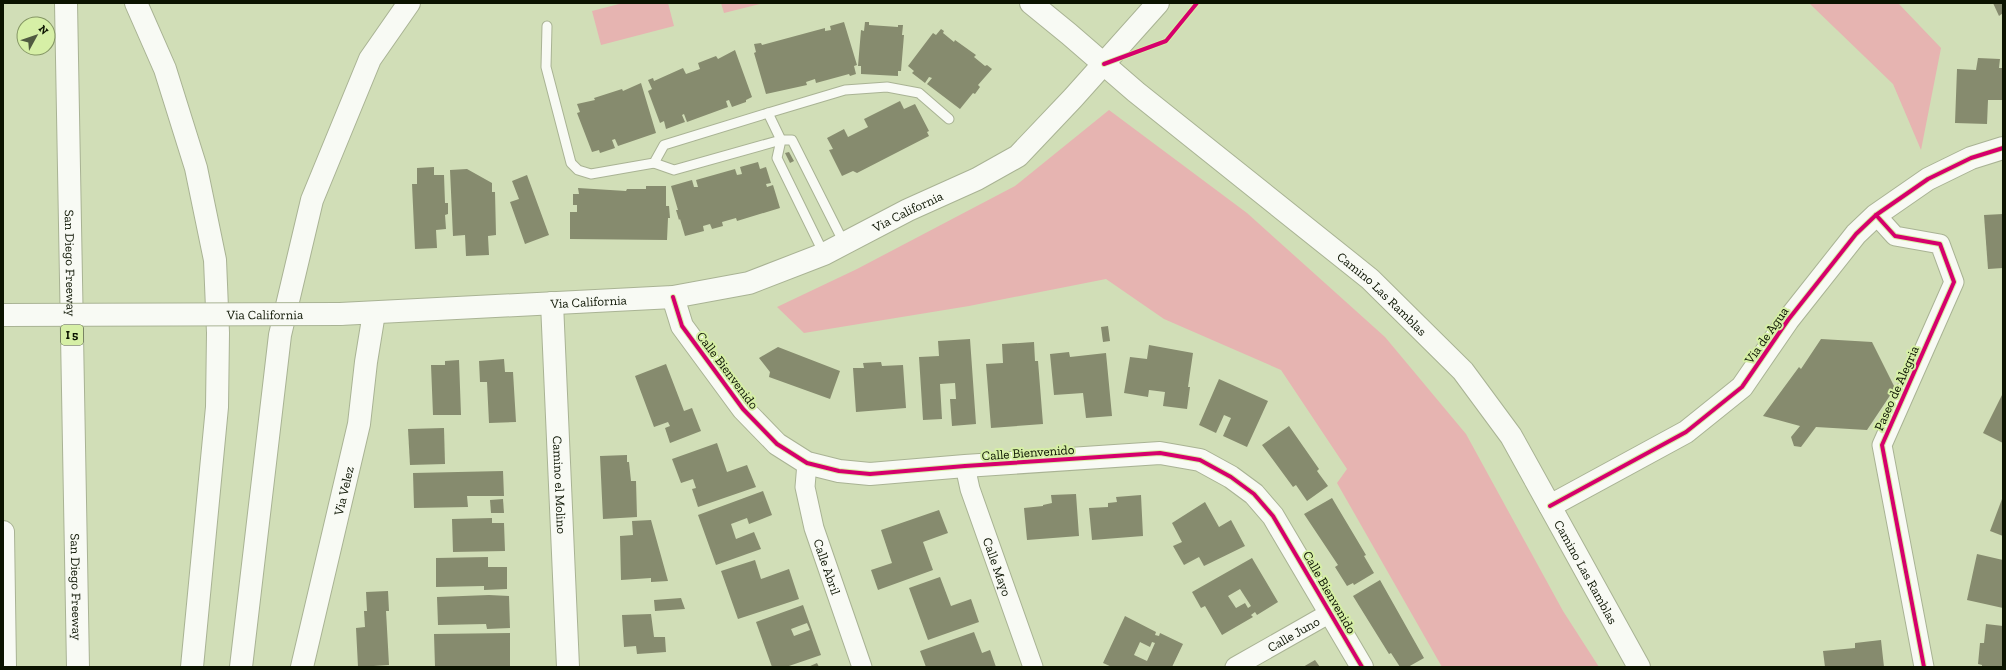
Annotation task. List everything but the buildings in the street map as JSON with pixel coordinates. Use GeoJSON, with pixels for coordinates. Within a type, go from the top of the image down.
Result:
{"type":"FeatureCollection","features":[{"type":"Feature","properties":{"kind":"main road","name":"San Diego Freeway"},"geometry":{"type":"LineString","coordinates":[[66,3],[78,667]]}},
{"type":"Feature","properties":{"kind":"main road"},"geometry":{"type":"LineString","coordinates":[[136,3],[165,69],[196,168],[215,260],[218,333],[217,407],[192,667]]}},
{"type":"Feature","properties":{"kind":"main road"},"geometry":{"type":"LineString","coordinates":[[241,667],[280,335],[312,200],[370,58],[409,3]]}},
{"type":"Feature","properties":{"kind":"main road","name":"Camino Las Ramblas"},"geometry":{"type":"LineString","coordinates":[[1031,3],[1136,92],[1370,279],[1463,371],[1511,436],[1638,667]]}},
{"type":"Feature","properties":{"kind":"main road","name":"Via California"},"geometry":{"type":"LineString","coordinates":[[3,315],[374,313],[673,297],[749,283],[824,254],[908,210],[977,179],[1018,156],[1104,64],[1158,3]]}},
{"type":"Feature","properties":{"kind":"main road","name":"Via de Agua"},"geometry":{"type":"LineString","coordinates":[[1550,506],[1686,432],[1742,387],[1788,320],[1856,234],[1876,215],[1928,179],[1971,158],[2003,148]]}},
{"type":"Feature","properties":{"kind":"main road","name":"Calle Bienvenido"},"geometry":{"type":"LineString","coordinates":[[673,297],[682,326],[743,409],[777,444],[807,463],[839,471],[870,474],[1160,453],[1200,460],[1231,477],[1254,494],[1273,516],[1362,667]]}},
{"type":"Feature","properties":{"kind":"main road","name":"Camino el Molino"},"geometry":{"type":"LineString","coordinates":[[552,303],[568,667]]}},
{"type":"Feature","properties":{"kind":"main road","name":"Via Velez"},"geometry":{"type":"LineString","coordinates":[[302,667],[359,424],[366,362],[374,313]]}},
{"type":"Feature","properties":{"kind":"main road"},"geometry":{"type":"LineString","coordinates":[[3,532],[6,667]]}},
{"type":"Feature","properties":{"kind":"street","name":"Paseo de Alegria"},"geometry":{"type":"LineString","coordinates":[[1876,215],[1895,236],[1940,244],[1954,282],[1882,445],[1924,667]]}},
{"type":"Feature","properties":{"kind":"street","name":"Calle Abril"},"geometry":{"type":"LineString","coordinates":[[807,463],[805,487],[814,528],[862,667]]}},
{"type":"Feature","properties":{"kind":"street","name":"Calle Mayo"},"geometry":{"type":"LineString","coordinates":[[965,466],[970,489],[1033,667]]}},
{"type":"Feature","properties":{"kind":"street","name":"Calle Juno"},"geometry":{"type":"LineString","coordinates":[[1234,667],[1330,612]]}},
{"type":"Feature","properties":{"kind":"lane"},"geometry":{"type":"LineString","coordinates":[[547,26],[546,67],[571,163],[578,170],[591,174],[654,162],[674,170],[781,140],[792,140],[844,243]]}},
{"type":"Feature","properties":{"kind":"lane"},"geometry":{"type":"LineString","coordinates":[[654,162],[664,144],[845,90],[887,87],[919,93],[949,119]]}},
{"type":"Feature","properties":{"kind":"lane"},"geometry":{"type":"LineString","coordinates":[[768,112],[781,140],[777,158],[824,254]]}},
{"type":"Feature","properties":{"kind":"shaded area"},"geometry":{"type":"Polygon","coordinates":[[[623,3],[668,3],[674,26],[601,45],[592,11],[623,3]]]}},
{"type":"Feature","properties":{"kind":"shaded area"},"geometry":{"type":"Polygon","coordinates":[[[721,3],[764,3],[724,13],[721,3]]]}},
{"type":"Feature","properties":{"kind":"shaded area"},"geometry":{"type":"Polygon","coordinates":[[[1809,3],[1898,3],[1941,48],[1921,150],[1893,84],[1809,3]]]}},
{"type":"Feature","properties":{"kind":"shaded area"},"geometry":{"type":"Polygon","coordinates":[[[1109,110],[1247,213],[1385,337],[1466,434],[1563,611],[1599,667],[1442,667],[1337,483],[1347,469],[1281,370],[1164,319],[1106,279],[969,306],[804,333],[777,307],[857,269],[1015,186],[1109,110]]]}},
{"type":"Feature","properties":{"kind":"cycle path"},"geometry":{"type":"LineString","coordinates":[[1104,64],[1166,41],[1197,3]]}},
{"type":"Feature","properties":{"kind":"cycle path"},"geometry":{"type":"LineString","coordinates":[[1550,506],[1686,432],[1742,387],[1788,320],[1856,234],[1876,215],[1928,179],[1971,158],[2003,148]]}},
{"type":"Feature","properties":{"kind":"cycle path"},"geometry":{"type":"LineString","coordinates":[[1876,215],[1895,236],[1940,244],[1954,282],[1882,445],[1924,667]]}},
{"type":"Feature","properties":{"kind":"cycle path"},"geometry":{"type":"LineString","coordinates":[[673,297],[682,326],[743,409],[777,444],[807,463],[839,471],[870,474],[1160,453],[1200,460],[1231,477],[1254,494],[1273,516],[1362,667]]}}]}
